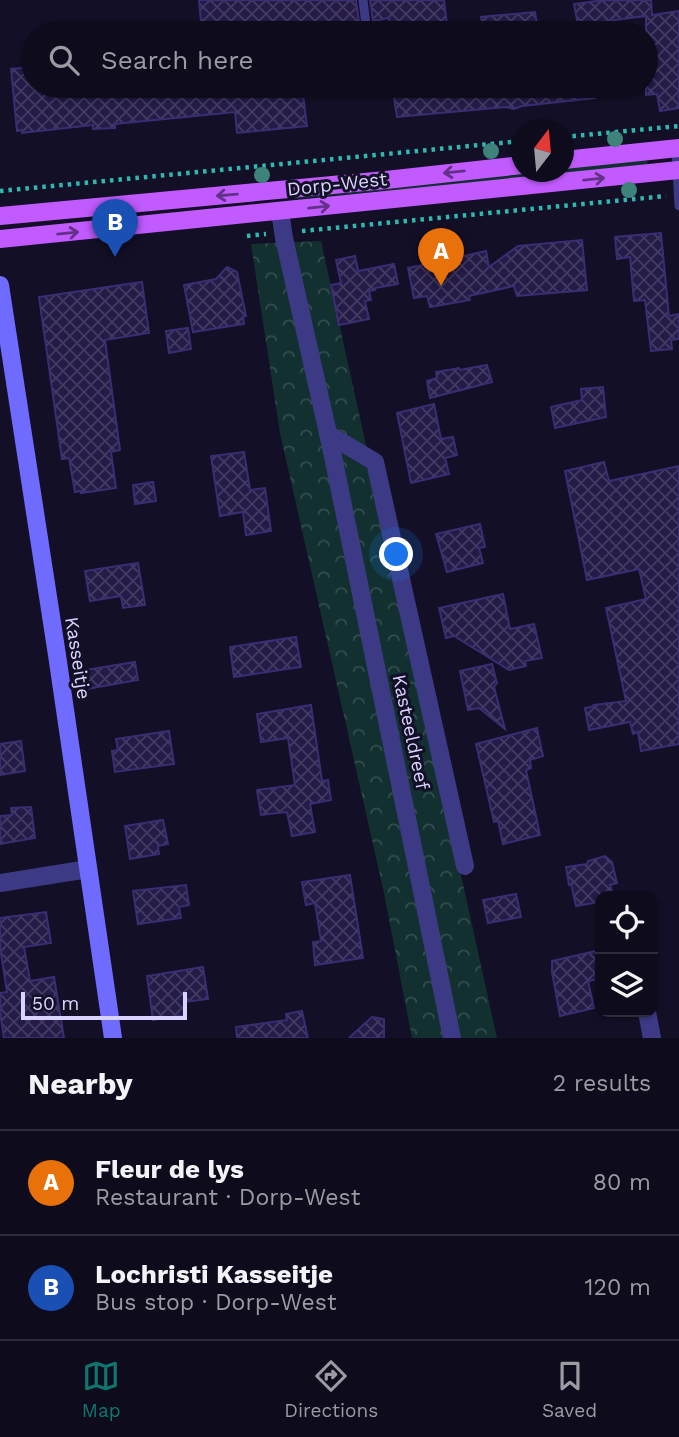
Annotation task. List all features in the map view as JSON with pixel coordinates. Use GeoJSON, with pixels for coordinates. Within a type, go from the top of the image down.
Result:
{"type":"FeatureCollection","features":[{"type":"Feature","properties":{"kind":"main road"},"geometry":{"type":"LineString","coordinates":[[574,159],[677,148]]}},
{"type":"Feature","properties":{"kind":"main road","name":"Dorp-West"},"geometry":{"type":"LineString","coordinates":[[0,216],[511,166]]}},
{"type":"Feature","properties":{"kind":"main road","name":"Dorp-West"},"geometry":{"type":"LineString","coordinates":[[0,240],[678,171]]}},
{"type":"Feature","properties":{"kind":"street","name":"Kasteeldreef"},"geometry":{"type":"LineString","coordinates":[[280,211],[452,1038]]}},
{"type":"Feature","properties":{"kind":"street","name":"Kasseitje"},"geometry":{"type":"LineString","coordinates":[[0,285],[113,1038]]}},
{"type":"Feature","properties":{"kind":"street","name":"Kasteeldreef"},"geometry":{"type":"LineString","coordinates":[[328,434],[375,462],[464,866]]}},
{"type":"Feature","properties":{"kind":"street"},"geometry":{"type":"LineString","coordinates":[[0,883],[88,869]]}},
{"type":"Feature","properties":{"kind":"street"},"geometry":{"type":"LineString","coordinates":[[648,1017],[652,1038]]}},
{"type":"Feature","properties":{"kind":"lane"},"geometry":{"type":"LineString","coordinates":[[363,0],[366,21]]}},
{"type":"Feature","properties":{"kind":"lane"},"geometry":{"type":"LineString","coordinates":[[677,148],[679,206]]}},
{"type":"Feature","properties":{"kind":"path"},"geometry":{"type":"LineString","coordinates":[[574,136],[679,125]]}},
{"type":"Feature","properties":{"kind":"path"},"geometry":{"type":"LineString","coordinates":[[0,191],[511,142]]}},
{"type":"Feature","properties":{"kind":"path"},"geometry":{"type":"LineString","coordinates":[[295,231],[678,195]]}},
{"type":"Feature","properties":{"kind":"green space"},"geometry":{"type":"Polygon","coordinates":[[[647,159],[648,166],[574,173],[574,166],[647,159]]]}},
{"type":"Feature","properties":{"kind":"green space"},"geometry":{"type":"Polygon","coordinates":[[[511,172],[511,179],[295,199],[295,195],[511,172]]]}},
{"type":"Feature","properties":{"kind":"green space"},"geometry":{"type":"Polygon","coordinates":[[[321,241],[497,1038],[412,1038],[384,893],[280,433],[251,244],[321,241]]]}},
{"type":"Feature","properties":{"kind":"building"},"geometry":{"type":"Polygon","coordinates":[[[199,0],[356,0],[359,21],[201,21],[199,0]]]}},
{"type":"Feature","properties":{"kind":"building"},"geometry":{"type":"Polygon","coordinates":[[[370,0],[444,0],[447,21],[389,21],[389,18],[373,21],[370,0]]]}},
{"type":"Feature","properties":{"kind":"building"},"geometry":{"type":"Polygon","coordinates":[[[604,0],[651,0],[652,15],[679,11],[679,108],[660,111],[658,21],[646,21],[646,16],[608,21],[577,21],[574,4],[604,0]]]}},
{"type":"Feature","properties":{"kind":"building"},"geometry":{"type":"Polygon","coordinates":[[[535,12],[536,21],[482,21],[481,17],[535,12]]]}},
{"type":"Feature","properties":{"kind":"building"},"geometry":{"type":"Polygon","coordinates":[[[21,68],[21,98],[304,98],[307,126],[237,133],[235,112],[115,124],[115,128],[93,129],[93,125],[22,133],[22,130],[17,131],[11,69],[21,68]]]}},
{"type":"Feature","properties":{"kind":"building"},"geometry":{"type":"Polygon","coordinates":[[[394,98],[595,98],[514,109],[506,107],[397,117],[394,98]]]}},
{"type":"Feature","properties":{"kind":"building"},"geometry":{"type":"Polygon","coordinates":[[[661,233],[669,316],[679,314],[679,339],[671,340],[672,349],[651,351],[645,300],[634,301],[630,257],[617,259],[615,237],[661,233]]]}},
{"type":"Feature","properties":{"kind":"building"},"geometry":{"type":"Polygon","coordinates":[[[582,240],[587,290],[517,296],[514,286],[469,296],[470,300],[430,307],[427,296],[414,298],[408,268],[427,264],[435,252],[446,260],[486,251],[489,267],[518,246],[582,240]]]}},
{"type":"Feature","properties":{"kind":"building"},"geometry":{"type":"Polygon","coordinates":[[[355,256],[358,271],[394,264],[398,284],[369,291],[371,300],[365,301],[369,319],[339,325],[331,285],[341,283],[336,260],[355,256]]]}},
{"type":"Feature","properties":{"kind":"building"},"geometry":{"type":"Polygon","coordinates":[[[227,267],[237,272],[246,316],[243,317],[244,324],[193,332],[184,285],[216,279],[227,267]]]}},
{"type":"Feature","properties":{"kind":"building"},"geometry":{"type":"Polygon","coordinates":[[[142,282],[149,333],[105,340],[120,450],[111,452],[116,488],[75,492],[69,458],[62,459],[39,297],[142,282]]]}},
{"type":"Feature","properties":{"kind":"building"},"geometry":{"type":"Polygon","coordinates":[[[188,328],[191,349],[169,353],[166,331],[188,328]]]}},
{"type":"Feature","properties":{"kind":"building"},"geometry":{"type":"Polygon","coordinates":[[[487,365],[492,382],[430,398],[427,381],[437,378],[436,372],[487,365]]]}},
{"type":"Feature","properties":{"kind":"building"},"geometry":{"type":"Polygon","coordinates":[[[603,387],[606,417],[555,428],[551,407],[582,400],[581,389],[603,387]]]}},
{"type":"Feature","properties":{"kind":"building"},"geometry":{"type":"Polygon","coordinates":[[[434,404],[441,439],[453,437],[457,455],[445,458],[449,474],[411,483],[397,413],[434,404]]]}},
{"type":"Feature","properties":{"kind":"building"},"geometry":{"type":"Polygon","coordinates":[[[244,452],[250,490],[265,488],[271,531],[246,535],[243,512],[220,516],[211,456],[244,452]]]}},
{"type":"Feature","properties":{"kind":"building"},"geometry":{"type":"Polygon","coordinates":[[[604,462],[609,481],[679,466],[679,744],[641,751],[638,732],[633,734],[630,722],[589,730],[585,708],[626,701],[606,608],[646,599],[639,569],[587,580],[565,471],[604,462]]]}},
{"type":"Feature","properties":{"kind":"building"},"geometry":{"type":"Polygon","coordinates":[[[153,482],[156,501],[135,504],[133,485],[153,482]]]}},
{"type":"Feature","properties":{"kind":"building"},"geometry":{"type":"Polygon","coordinates":[[[480,524],[485,547],[479,548],[483,563],[447,572],[436,534],[480,524]]]}},
{"type":"Feature","properties":{"kind":"building"},"geometry":{"type":"Polygon","coordinates":[[[138,563],[145,605],[123,608],[121,596],[90,601],[85,571],[138,563]]]}},
{"type":"Feature","properties":{"kind":"building"},"geometry":{"type":"Polygon","coordinates":[[[503,594],[510,629],[534,624],[542,658],[525,661],[526,666],[509,670],[454,636],[446,638],[439,608],[503,594]]]}},
{"type":"Feature","properties":{"kind":"building"},"geometry":{"type":"Polygon","coordinates":[[[296,637],[301,667],[234,677],[230,647],[296,637]]]}},
{"type":"Feature","properties":{"kind":"building"},"geometry":{"type":"Polygon","coordinates":[[[135,662],[138,680],[81,690],[79,671],[135,662]]]}},
{"type":"Feature","properties":{"kind":"building"},"geometry":{"type":"Polygon","coordinates":[[[492,664],[497,683],[494,687],[505,729],[479,708],[468,710],[460,671],[492,664]]]}},
{"type":"Feature","properties":{"kind":"building"},"geometry":{"type":"Polygon","coordinates":[[[311,705],[322,781],[328,780],[331,800],[310,804],[315,832],[292,836],[287,812],[261,815],[257,790],[295,785],[288,738],[261,742],[257,714],[311,705]]]}},
{"type":"Feature","properties":{"kind":"building"},"geometry":{"type":"Polygon","coordinates":[[[537,728],[543,756],[530,760],[531,768],[526,770],[540,835],[503,844],[498,821],[494,822],[476,744],[537,728]]]}},
{"type":"Feature","properties":{"kind":"building"},"geometry":{"type":"Polygon","coordinates":[[[169,731],[174,764],[115,772],[112,751],[118,750],[116,739],[169,731]]]}},
{"type":"Feature","properties":{"kind":"building"},"geometry":{"type":"Polygon","coordinates":[[[21,741],[25,771],[0,775],[0,744],[21,741]]]}},
{"type":"Feature","properties":{"kind":"building"},"geometry":{"type":"Polygon","coordinates":[[[31,807],[35,838],[0,844],[0,816],[12,815],[11,808],[31,807]]]}},
{"type":"Feature","properties":{"kind":"building"},"geometry":{"type":"Polygon","coordinates":[[[163,820],[168,844],[158,846],[159,854],[130,859],[125,826],[163,820]]]}},
{"type":"Feature","properties":{"kind":"building"},"geometry":{"type":"Polygon","coordinates":[[[605,856],[612,862],[617,883],[610,885],[612,891],[595,891],[595,903],[576,906],[566,867],[587,864],[588,861],[605,856]]]}},
{"type":"Feature","properties":{"kind":"building"},"geometry":{"type":"Polygon","coordinates":[[[350,875],[363,958],[315,965],[313,942],[321,941],[315,903],[306,905],[302,882],[350,875]]]}},
{"type":"Feature","properties":{"kind":"building"},"geometry":{"type":"Polygon","coordinates":[[[186,885],[189,905],[179,907],[181,918],[138,924],[133,891],[186,885]]]}},
{"type":"Feature","properties":{"kind":"building"},"geometry":{"type":"Polygon","coordinates":[[[516,894],[521,917],[488,923],[483,900],[516,894]]]}},
{"type":"Feature","properties":{"kind":"building"},"geometry":{"type":"Polygon","coordinates":[[[46,912],[51,943],[24,947],[30,981],[54,977],[64,1038],[4,1038],[0,993],[7,992],[0,947],[0,918],[46,912]]]}},
{"type":"Feature","properties":{"kind":"building"},"geometry":{"type":"Polygon","coordinates":[[[595,951],[595,980],[588,981],[594,1008],[560,1016],[552,961],[595,951]]]}},
{"type":"Feature","properties":{"kind":"building"},"geometry":{"type":"Polygon","coordinates":[[[203,967],[208,999],[184,1002],[186,1015],[153,1020],[147,976],[203,967]]]}},
{"type":"Feature","properties":{"kind":"building"},"geometry":{"type":"Polygon","coordinates":[[[302,1011],[308,1038],[237,1038],[236,1027],[287,1020],[286,1014],[302,1011]]]}},
{"type":"Feature","properties":{"kind":"building"},"geometry":{"type":"Polygon","coordinates":[[[372,1017],[384,1019],[384,1038],[349,1038],[372,1017]]]}},
{"type":"Feature","properties":{"kind":"place","name":"Lochristi Kasseitje"},"geometry":{"type":"Point","coordinates":[115,257]}},
{"type":"Feature","properties":{"kind":"place","name":"Fleur de lys"},"geometry":{"type":"Point","coordinates":[441,286]}}]}
